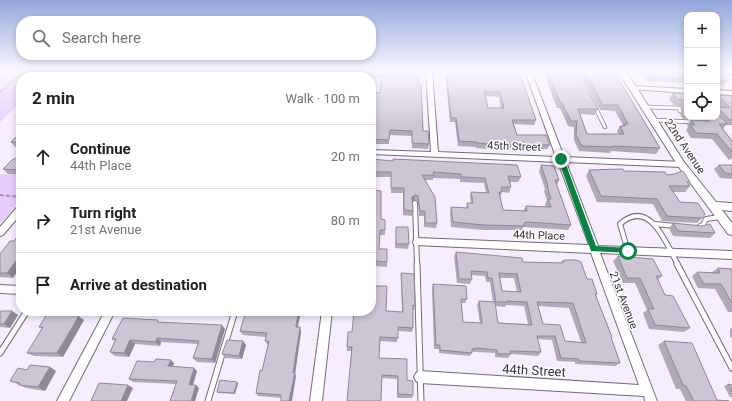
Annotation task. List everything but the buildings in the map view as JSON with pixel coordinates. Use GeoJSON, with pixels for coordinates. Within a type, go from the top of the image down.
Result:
{"type":"FeatureCollection","features":[{"type":"Feature","properties":{"kind":"street"},"geometry":{"type":"LineString","coordinates":[[430,90],[435,155]]}},
{"type":"Feature","properties":{"kind":"street","name":"21st Avenue"},"geometry":{"type":"LineString","coordinates":[[535,90],[649,396]]}},
{"type":"Feature","properties":{"kind":"street","name":"22nd Avenue"},"geometry":{"type":"LineString","coordinates":[[634,90],[681,164],[732,231]]}},
{"type":"Feature","properties":{"kind":"street"},"geometry":{"type":"LineString","coordinates":[[664,90],[684,91]]}},
{"type":"Feature","properties":{"kind":"street"},"geometry":{"type":"LineString","coordinates":[[720,92],[732,93]]}},
{"type":"Feature","properties":{"kind":"street","name":"45th Street"},"geometry":{"type":"LineString","coordinates":[[376,152],[681,164]]}},
{"type":"Feature","properties":{"kind":"street"},"geometry":{"type":"LineString","coordinates":[[713,206],[732,208]]}},
{"type":"Feature","properties":{"kind":"street"},"geometry":{"type":"LineString","coordinates":[[0,233],[16,214]]}},
{"type":"Feature","properties":{"kind":"street","name":"44th Place"},"geometry":{"type":"LineString","coordinates":[[417,242],[732,256]]}},
{"type":"Feature","properties":{"kind":"street"},"geometry":{"type":"LineString","coordinates":[[0,289],[16,290]]}},
{"type":"Feature","properties":{"kind":"street"},"geometry":{"type":"LineString","coordinates":[[63,401],[107,316]]}},
{"type":"Feature","properties":{"kind":"street"},"geometry":{"type":"LineString","coordinates":[[316,401],[326,316]]}},
{"type":"Feature","properties":{"kind":"street","name":"44th Street"},"geometry":{"type":"LineString","coordinates":[[420,377],[649,396]]}},
{"type":"Feature","properties":{"kind":"lane"},"geometry":{"type":"LineString","coordinates":[[595,106],[605,127]]}},
{"type":"Feature","properties":{"kind":"lane"},"geometry":{"type":"LineString","coordinates":[[645,107],[679,108],[680,111]]}},
{"type":"Feature","properties":{"kind":"lane"},"geometry":{"type":"LineString","coordinates":[[654,120],[696,122]]}},
{"type":"Feature","properties":{"kind":"lane"},"geometry":{"type":"LineString","coordinates":[[415,203],[421,401]]}},
{"type":"Feature","properties":{"kind":"lane"},"geometry":{"type":"LineString","coordinates":[[628,251],[620,224],[624,219],[634,216],[646,217],[655,224],[732,368]]}},
{"type":"Feature","properties":{"kind":"lane"},"geometry":{"type":"LineString","coordinates":[[697,227],[703,226],[706,219],[721,216]]}},
{"type":"Feature","properties":{"kind":"lane"},"geometry":{"type":"LineString","coordinates":[[655,224],[683,226]]}},
{"type":"Feature","properties":{"kind":"lane"},"geometry":{"type":"LineString","coordinates":[[0,353],[24,316]]}},
{"type":"Feature","properties":{"kind":"lane"},"geometry":{"type":"LineString","coordinates":[[208,401],[234,316]]}},
{"type":"Feature","properties":{"kind":"path"},"geometry":{"type":"LineString","coordinates":[[0,195],[16,197]]}},
{"type":"Feature","properties":{"kind":"shaded area"},"geometry":{"type":"Polygon","coordinates":[[[0,90],[16,90],[16,107],[0,122],[0,90]]]}},
{"type":"Feature","properties":{"kind":"shaded area"},"geometry":{"type":"Polygon","coordinates":[[[0,174],[16,175],[16,205],[0,224],[0,174]]]}},
{"type":"Feature","properties":{"kind":"route"},"geometry":{"type":"LineString","coordinates":[[561,159],[594,249],[628,251]]}}]}
